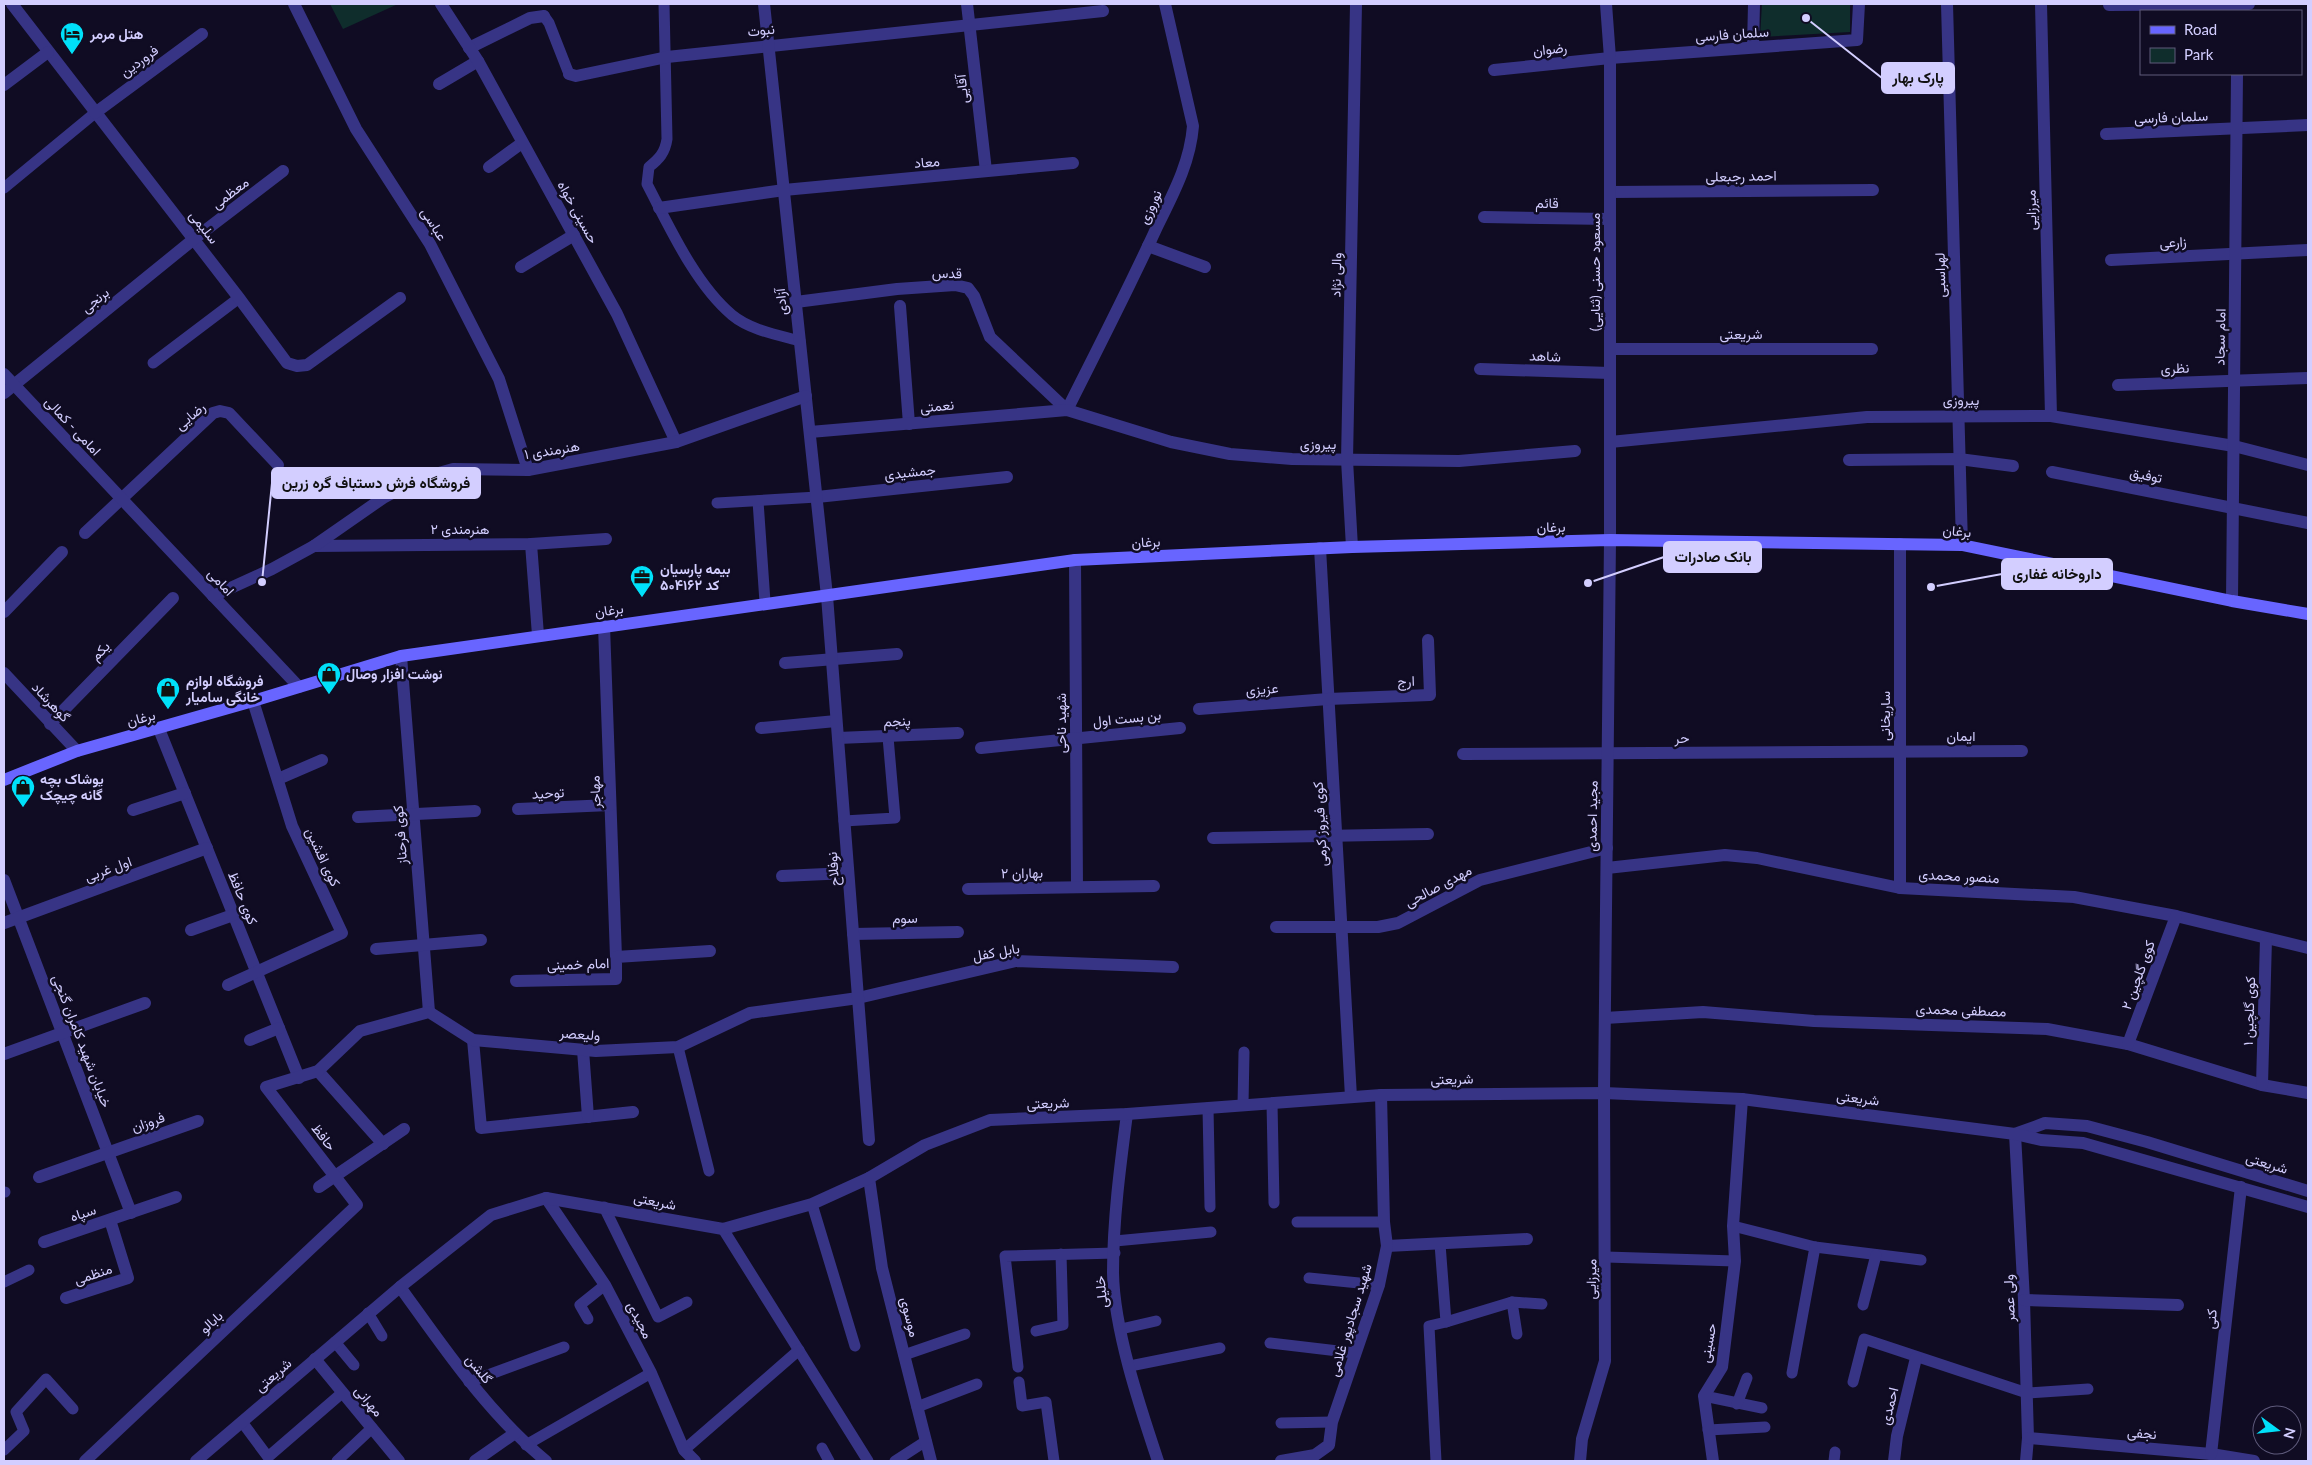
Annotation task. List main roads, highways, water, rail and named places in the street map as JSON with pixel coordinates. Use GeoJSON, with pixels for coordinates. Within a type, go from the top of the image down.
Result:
{"type":"FeatureCollection","features":[{"type":"Feature","properties":{"kind":"main road","name":"برغان"},"geometry":{"type":"LineString","coordinates":[[4,780],[77,751],[159,729],[401,656],[765,602],[827,596],[1075,560],[1352,546],[1610,540],[1962,545],[2232,601],[2308,614]]}},
{"type":"Feature","properties":{"kind":"place","name":"پارک‌ بهار"},"geometry":{"type":"Point","coordinates":[1806,18]}},
{"type":"Feature","properties":{"kind":"place","name":"هتل مرمر"},"geometry":{"type":"Point","coordinates":[72,55]}},
{"type":"Feature","properties":{"kind":"place","name":"فروشگاه فرش دستباف گره زرین"},"geometry":{"type":"Point","coordinates":[262,582]}},
{"type":"Feature","properties":{"kind":"place","name":"بانک صادرات"},"geometry":{"type":"Point","coordinates":[1588,583]}},
{"type":"Feature","properties":{"kind":"place","name":"داروخانه غفاری"},"geometry":{"type":"Point","coordinates":[1931,587]}},
{"type":"Feature","properties":{"kind":"place","name":"بیمه پارسیان کد ۵۰۴۱۶۲"},"geometry":{"type":"Point","coordinates":[642,598]}},
{"type":"Feature","properties":{"kind":"place","name":"نوشت افزار وصال"},"geometry":{"type":"Point","coordinates":[329,695]}},
{"type":"Feature","properties":{"kind":"place","name":"فروشگاه لوازم خانگی سامیار"},"geometry":{"type":"Point","coordinates":[168,710]}},
{"type":"Feature","properties":{"kind":"place","name":"پوشاک بچه گانه چیچک"},"geometry":{"type":"Point","coordinates":[23,808]}}]}
